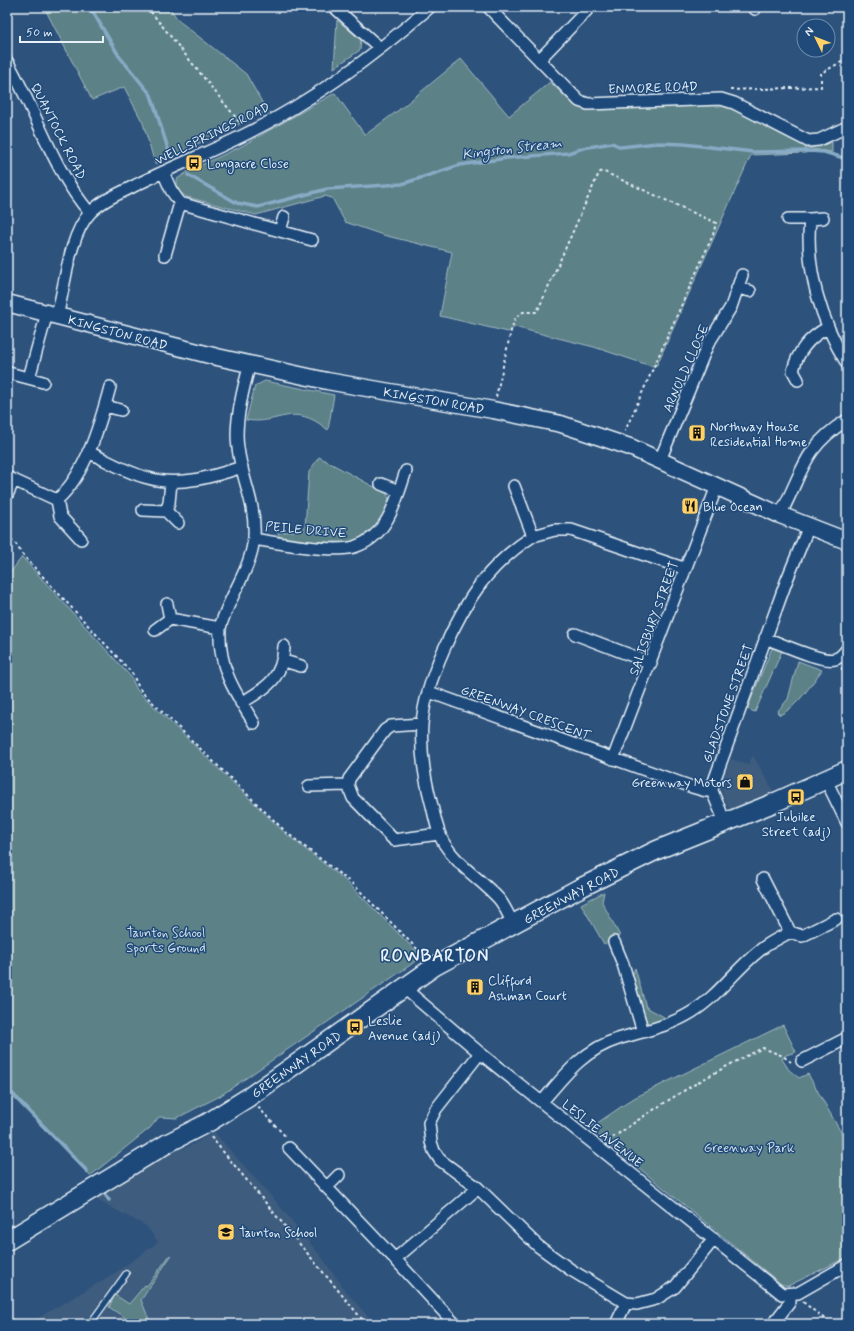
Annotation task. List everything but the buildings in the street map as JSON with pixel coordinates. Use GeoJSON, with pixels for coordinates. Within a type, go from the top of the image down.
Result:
{"type":"FeatureCollection","features":[{"type":"Feature","properties":{"kind":"main road","name":"GREENWAY ROAD"},"geometry":{"type":"LineString","coordinates":[[7,1241],[162,1146],[201,1126],[249,1097],[435,966],[514,925],[578,889],[657,850],[847,770]]}},
{"type":"Feature","properties":{"kind":"street"},"geometry":{"type":"LineString","coordinates":[[334,7],[380,48]]}},
{"type":"Feature","properties":{"kind":"street","name":"WELLSPRINGS ROAD"},"geometry":{"type":"LineString","coordinates":[[29,378],[63,285],[77,233],[90,213],[106,201],[163,172],[246,134],[320,91],[380,48],[430,7]]}},
{"type":"Feature","properties":{"kind":"street","name":"ENMORE ROAD"},"geometry":{"type":"LineString","coordinates":[[488,7],[572,96],[579,101],[588,104],[716,99],[734,102],[808,141],[819,140],[847,127]]}},
{"type":"Feature","properties":{"kind":"street"},"geometry":{"type":"LineString","coordinates":[[539,60],[590,7]]}},
{"type":"Feature","properties":{"kind":"street","name":"QUANTOCK ROAD"},"geometry":{"type":"LineString","coordinates":[[7,61],[61,170],[90,213]]}},
{"type":"Feature","properties":{"kind":"street"},"geometry":{"type":"LineString","coordinates":[[163,172],[171,190],[180,203],[312,240]]}},
{"type":"Feature","properties":{"kind":"street"},"geometry":{"type":"LineString","coordinates":[[165,254],[180,203]]}},
{"type":"Feature","properties":{"kind":"street"},"geometry":{"type":"LineString","coordinates":[[280,231],[284,217]]}},
{"type":"Feature","properties":{"kind":"street"},"geometry":{"type":"LineString","coordinates":[[788,218],[823,218]]}},
{"type":"Feature","properties":{"kind":"street"},"geometry":{"type":"LineString","coordinates":[[810,219],[809,232],[812,265],[822,314],[847,364]]}},
{"type":"Feature","properties":{"kind":"street","name":"ARNOLD CLOSE"},"geometry":{"type":"LineString","coordinates":[[660,460],[703,357],[731,307],[742,274]]}},
{"type":"Feature","properties":{"kind":"street"},"geometry":{"type":"LineString","coordinates":[[737,288],[750,291]]}},
{"type":"Feature","properties":{"kind":"street","name":"KINGSTON ROAD"},"geometry":{"type":"LineString","coordinates":[[7,303],[184,350],[342,384],[493,410],[561,424],[619,443],[660,460],[780,515],[847,541]]}},
{"type":"Feature","properties":{"kind":"street"},"geometry":{"type":"LineString","coordinates":[[798,380],[793,371],[795,362],[816,334],[828,328]]}},
{"type":"Feature","properties":{"kind":"street","name":"PEILE DRIVE"},"geometry":{"type":"LineString","coordinates":[[250,364],[236,434],[242,467],[253,505],[254,539],[247,566],[223,615],[219,642],[223,665],[241,703],[254,723]]}},
{"type":"Feature","properties":{"kind":"street"},"geometry":{"type":"LineString","coordinates":[[9,373],[43,382]]}},
{"type":"Feature","properties":{"kind":"street"},"geometry":{"type":"LineString","coordinates":[[57,500],[67,491],[88,452],[101,421],[110,388]]}},
{"type":"Feature","properties":{"kind":"street"},"geometry":{"type":"LineString","coordinates":[[105,406],[121,410]]}},
{"type":"Feature","properties":{"kind":"street"},"geometry":{"type":"LineString","coordinates":[[780,515],[809,453],[823,438],[847,420]]}},
{"type":"Feature","properties":{"kind":"street"},"geometry":{"type":"LineString","coordinates":[[88,452],[148,479],[171,482],[210,478],[242,467]]}},
{"type":"Feature","properties":{"kind":"street","name":"PEILE DRIVE"},"geometry":{"type":"LineString","coordinates":[[254,539],[324,548],[354,547],[368,541],[380,530],[389,515],[406,471]]}},
{"type":"Feature","properties":{"kind":"street"},"geometry":{"type":"LineString","coordinates":[[7,495],[11,478],[57,500]]}},
{"type":"Feature","properties":{"kind":"street"},"geometry":{"type":"LineString","coordinates":[[166,511],[169,503],[171,482]]}},
{"type":"Feature","properties":{"kind":"street"},"geometry":{"type":"LineString","coordinates":[[381,484],[399,491]]}},
{"type":"Feature","properties":{"kind":"street"},"geometry":{"type":"LineString","coordinates":[[514,486],[533,536]]}},
{"type":"Feature","properties":{"kind":"street","name":"SALISBURY STREET"},"geometry":{"type":"LineString","coordinates":[[614,759],[717,486]]}},
{"type":"Feature","properties":{"kind":"street"},"geometry":{"type":"LineString","coordinates":[[57,500],[60,516],[82,539]]}},
{"type":"Feature","properties":{"kind":"street"},"geometry":{"type":"LineString","coordinates":[[143,510],[166,511],[178,523]]}},
{"type":"Feature","properties":{"kind":"street","name":"GLADSTONE STREET"},"geometry":{"type":"LineString","coordinates":[[712,790],[766,638],[809,526]]}},
{"type":"Feature","properties":{"kind":"street"},"geometry":{"type":"LineString","coordinates":[[514,925],[500,900],[457,860],[445,846],[439,834],[422,764],[422,724],[429,692],[439,662],[458,622],[481,583],[515,548],[533,536],[555,530],[571,530],[589,534],[686,569]]}},
{"type":"Feature","properties":{"kind":"street"},"geometry":{"type":"LineString","coordinates":[[166,604],[170,619]]}},
{"type":"Feature","properties":{"kind":"street"},"geometry":{"type":"LineString","coordinates":[[155,630],[170,619],[220,628]]}},
{"type":"Feature","properties":{"kind":"street"},"geometry":{"type":"LineString","coordinates":[[575,634],[651,663]]}},
{"type":"Feature","properties":{"kind":"street","name":"GLADSTONE STREET"},"geometry":{"type":"LineString","coordinates":[[766,638],[825,660],[836,659],[847,649]]}},
{"type":"Feature","properties":{"kind":"street"},"geometry":{"type":"LineString","coordinates":[[241,703],[255,695],[274,680],[284,661],[284,646]]}},
{"type":"Feature","properties":{"kind":"street"},"geometry":{"type":"LineString","coordinates":[[284,661],[301,666]]}},
{"type":"Feature","properties":{"kind":"street","name":"GREENWAY CRESCENT"},"geometry":{"type":"LineString","coordinates":[[429,692],[692,787],[706,791],[712,790]]}},
{"type":"Feature","properties":{"kind":"street"},"geometry":{"type":"LineString","coordinates":[[422,724],[391,726],[385,730],[349,778],[348,785],[353,798],[394,840],[439,834]]}},
{"type":"Feature","properties":{"kind":"street"},"geometry":{"type":"LineString","coordinates":[[826,780],[847,823]]}},
{"type":"Feature","properties":{"kind":"street"},"geometry":{"type":"LineString","coordinates":[[309,786],[348,785]]}},
{"type":"Feature","properties":{"kind":"street"},"geometry":{"type":"LineString","coordinates":[[712,790],[725,822]]}},
{"type":"Feature","properties":{"kind":"street"},"geometry":{"type":"LineString","coordinates":[[763,879],[790,932],[802,936],[836,919]]}},
{"type":"Feature","properties":{"kind":"street"},"geometry":{"type":"LineString","coordinates":[[542,1102],[573,1065],[586,1056],[611,1042],[667,1026],[691,1013],[711,998],[760,950],[790,932]]}},
{"type":"Feature","properties":{"kind":"street"},"geometry":{"type":"LineString","coordinates":[[614,942],[623,964],[643,1032]]}},
{"type":"Feature","properties":{"kind":"street","name":"LESLIE AVENUE"},"geometry":{"type":"LineString","coordinates":[[404,987],[480,1053],[776,1290],[782,1294],[794,1294]]}},
{"type":"Feature","properties":{"kind":"street"},"geometry":{"type":"LineString","coordinates":[[802,1061],[847,1038]]}},
{"type":"Feature","properties":{"kind":"street"},"geometry":{"type":"LineString","coordinates":[[480,1053],[436,1109],[429,1123],[429,1132],[434,1151],[440,1160],[478,1188],[538,1246],[571,1270],[626,1303],[646,1302],[664,1295],[675,1286],[714,1240]]}},
{"type":"Feature","properties":{"kind":"street"},"geometry":{"type":"LineString","coordinates":[[289,1148],[455,1324]]}},
{"type":"Feature","properties":{"kind":"street"},"geometry":{"type":"LineString","coordinates":[[327,1187],[339,1175]]}},
{"type":"Feature","properties":{"kind":"street"},"geometry":{"type":"LineString","coordinates":[[395,1259],[478,1188]]}},
{"type":"Feature","properties":{"kind":"street"},"geometry":{"type":"LineString","coordinates":[[774,1324],[794,1294],[847,1265]]}},
{"type":"Feature","properties":{"kind":"street"},"geometry":{"type":"LineString","coordinates":[[616,1324],[626,1303]]}},
{"type":"Feature","properties":{"kind":"lane"},"geometry":{"type":"LineString","coordinates":[[90,1324],[126,1274]]}},
{"type":"Feature","properties":{"kind":"path"},"geometry":{"type":"LineString","coordinates":[[147,7],[241,125],[246,134]]}},
{"type":"Feature","properties":{"kind":"path"},"geometry":{"type":"LineString","coordinates":[[716,99],[719,90],[821,87],[821,73],[847,59]]}},
{"type":"Feature","properties":{"kind":"path"},"geometry":{"type":"LineString","coordinates":[[493,410],[510,331],[515,318],[523,312],[537,312],[599,173],[602,171],[716,222],[709,242],[619,443]]}},
{"type":"Feature","properties":{"kind":"path"},"geometry":{"type":"LineString","coordinates":[[7,534],[19,547],[22,554],[132,673],[138,688],[287,833],[354,885],[435,966]]}},
{"type":"Feature","properties":{"kind":"path"},"geometry":{"type":"LineString","coordinates":[[600,1148],[684,1090],[714,1072],[763,1048],[770,1049],[795,1064],[802,1061]]}},
{"type":"Feature","properties":{"kind":"path"},"geometry":{"type":"LineString","coordinates":[[249,1097],[291,1142],[289,1148]]}},
{"type":"Feature","properties":{"kind":"path"},"geometry":{"type":"LineString","coordinates":[[201,1126],[366,1324]]}},
{"type":"Feature","properties":{"kind":"path"},"geometry":{"type":"LineString","coordinates":[[794,1294],[831,1324]]}},
{"type":"Feature","properties":{"kind":"shaded area","name":"Greenway Motors"},"geometry":{"type":"Polygon","coordinates":[[[753,755],[774,792],[730,810],[722,793],[721,786],[731,759],[748,765],[753,755]]]}},
{"type":"Feature","properties":{"kind":"shaded area","name":"Taunton School"},"geometry":{"type":"Polygon","coordinates":[[[214,1132],[278,1204],[323,1259],[349,1295],[375,1324],[28,1324],[118,1271],[158,1242],[146,1226],[95,1199],[166,1155],[192,1145],[214,1132]]]}},
{"type":"Feature","properties":{"kind":"green space"},"geometry":{"type":"Polygon","coordinates":[[[44,7],[169,7],[179,21],[246,74],[267,111],[155,164],[143,123],[124,87],[92,100],[44,7]]]}},
{"type":"Feature","properties":{"kind":"green space"},"geometry":{"type":"Polygon","coordinates":[[[337,20],[361,40],[360,50],[334,68],[337,20]]]}},
{"type":"Feature","properties":{"kind":"green space"},"geometry":{"type":"Polygon","coordinates":[[[461,59],[509,116],[550,82],[571,102],[587,108],[723,104],[809,143],[832,142],[832,152],[805,148],[806,153],[751,155],[657,365],[651,366],[594,347],[515,327],[508,332],[440,316],[452,252],[383,235],[345,222],[332,198],[325,196],[256,215],[187,197],[177,191],[177,179],[189,171],[190,168],[193,169],[240,147],[335,93],[365,135],[400,109],[461,59]]]}},
{"type":"Feature","properties":{"kind":"green space"},"geometry":{"type":"Polygon","coordinates":[[[265,381],[334,395],[328,430],[315,421],[295,415],[268,420],[246,420],[255,386],[265,381]]]}},
{"type":"Feature","properties":{"kind":"green space"},"geometry":{"type":"Polygon","coordinates":[[[319,457],[387,494],[389,502],[385,514],[377,527],[366,536],[353,541],[338,543],[307,542],[279,538],[278,533],[301,530],[305,527],[309,472],[319,457]]]}},
{"type":"Feature","properties":{"kind":"green space","name":"Taunton School Sports Ground"},"geometry":{"type":"Polygon","coordinates":[[[22,557],[131,677],[137,690],[286,834],[346,881],[422,957],[220,1096],[177,1118],[159,1117],[150,1128],[90,1176],[7,1091],[7,577],[22,557]]]}},
{"type":"Feature","properties":{"kind":"green space"},"geometry":{"type":"Polygon","coordinates":[[[772,648],[782,651],[755,712],[747,709],[772,648]]]}},
{"type":"Feature","properties":{"kind":"green space"},"geometry":{"type":"Polygon","coordinates":[[[798,661],[822,670],[798,701],[780,715],[777,712],[788,699],[798,661]]]}},
{"type":"Feature","properties":{"kind":"green space"},"geometry":{"type":"Polygon","coordinates":[[[604,892],[602,902],[620,936],[604,944],[581,904],[604,892]]]}},
{"type":"Feature","properties":{"kind":"green space"},"geometry":{"type":"Polygon","coordinates":[[[635,968],[646,1007],[664,1017],[663,1020],[649,1025],[643,1019],[632,976],[635,968]]]}},
{"type":"Feature","properties":{"kind":"green space","name":"Greenway Park"},"geometry":{"type":"Polygon","coordinates":[[[783,1025],[796,1052],[786,1055],[782,1059],[789,1070],[799,1078],[808,1074],[847,1143],[847,1257],[788,1286],[781,1284],[590,1128],[634,1098],[783,1025]]]}},
{"type":"Feature","properties":{"kind":"green space"},"geometry":{"type":"Polygon","coordinates":[[[170,1255],[171,1256],[141,1300],[151,1324],[134,1324],[109,1307],[115,1295],[129,1304],[145,1285],[147,1286],[170,1255]]]}},
{"type":"Feature","properties":{"kind":"waterway","name":"Kingston Stream"},"geometry":{"type":"LineString","coordinates":[[90,7],[119,56],[151,95],[169,152]]}},
{"type":"Feature","properties":{"kind":"waterway","name":"Kingston Stream"},"geometry":{"type":"LineString","coordinates":[[188,175],[237,203],[258,207],[327,189],[402,184],[460,165],[507,158],[568,153],[583,148],[612,143],[621,147],[657,143],[684,144],[753,152],[824,152],[847,159]]}},
{"type":"Feature","properties":{"kind":"waterway"},"geometry":{"type":"LineString","coordinates":[[7,1088],[87,1171]]}},
{"type":"Feature","properties":{"kind":"waterway"},"geometry":{"type":"LineString","coordinates":[[104,1193],[109,1200]]}},
{"type":"Feature","properties":{"kind":"place","name":"Longacre Close"},"geometry":{"type":"Point","coordinates":[194,163]}},
{"type":"Feature","properties":{"kind":"place","name":"Northway House Residential Home"},"geometry":{"type":"Point","coordinates":[697,433]}},
{"type":"Feature","properties":{"kind":"place","name":"Blue Ocean"},"geometry":{"type":"Point","coordinates":[690,506]}},
{"type":"Feature","properties":{"kind":"place","name":"Greenway Motors"},"geometry":{"type":"Point","coordinates":[745,782]}},
{"type":"Feature","properties":{"kind":"place","name":"Jubilee Street (adj)"},"geometry":{"type":"Point","coordinates":[796,797]}},
{"type":"Feature","properties":{"kind":"place","name":"Clifford Ashman Court"},"geometry":{"type":"Point","coordinates":[475,987]}},
{"type":"Feature","properties":{"kind":"place","name":"Leslie Avenue (adj)"},"geometry":{"type":"Point","coordinates":[355,1027]}},
{"type":"Feature","properties":{"kind":"place","name":"Taunton School"},"geometry":{"type":"Point","coordinates":[226,1232]}},
{"type":"Feature","properties":{"kind":"district","name":"ROWBARTON"},"geometry":{"type":"Point","coordinates":[435,955]}}]}
